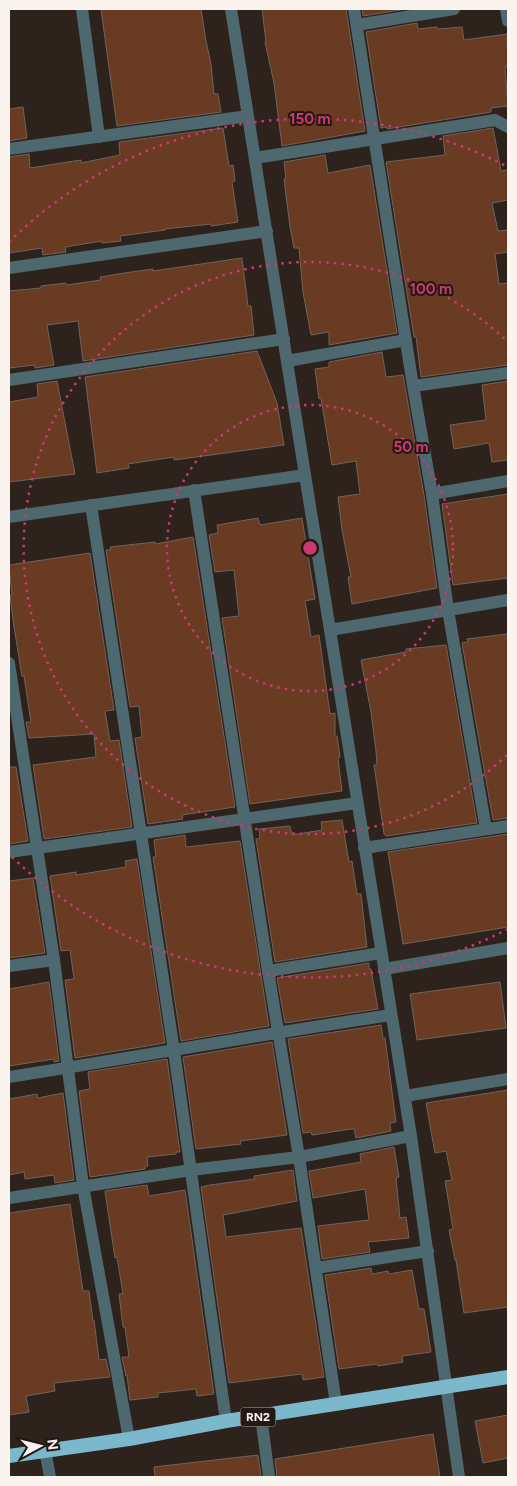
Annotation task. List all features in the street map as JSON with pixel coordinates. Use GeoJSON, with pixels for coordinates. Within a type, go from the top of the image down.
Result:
{"type":"FeatureCollection","features":[{"type":"Feature","properties":{"kind":"highway","name":"RN2"},"geometry":{"type":"LineString","coordinates":[[9,1456],[129,1439],[226,1421],[508,1377]]}},
{"type":"Feature","properties":{"kind":"street"},"geometry":{"type":"LineString","coordinates":[[82,9],[99,137]]}},
{"type":"Feature","properties":{"kind":"street"},"geometry":{"type":"LineString","coordinates":[[231,9],[405,1096],[438,1316],[459,1477]]}},
{"type":"Feature","properties":{"kind":"street"},"geometry":{"type":"LineString","coordinates":[[354,9],[413,386],[432,494],[448,610],[486,829]]}},
{"type":"Feature","properties":{"kind":"street"},"geometry":{"type":"LineString","coordinates":[[357,25],[454,9]]}},
{"type":"Feature","properties":{"kind":"street"},"geometry":{"type":"LineString","coordinates":[[506,9],[508,21]]}},
{"type":"Feature","properties":{"kind":"street"},"geometry":{"type":"LineString","coordinates":[[9,149],[248,116]]}},
{"type":"Feature","properties":{"kind":"street"},"geometry":{"type":"LineString","coordinates":[[255,158],[495,120],[508,127]]}},
{"type":"Feature","properties":{"kind":"street"},"geometry":{"type":"LineString","coordinates":[[9,268],[266,231]]}},
{"type":"Feature","properties":{"kind":"street"},"geometry":{"type":"LineString","coordinates":[[9,380],[284,339]]}},
{"type":"Feature","properties":{"kind":"street"},"geometry":{"type":"LineString","coordinates":[[287,361],[406,340]]}},
{"type":"Feature","properties":{"kind":"street"},"geometry":{"type":"LineString","coordinates":[[413,386],[508,373]]}},
{"type":"Feature","properties":{"kind":"street"},"geometry":{"type":"LineString","coordinates":[[9,517],[305,475]]}},
{"type":"Feature","properties":{"kind":"street"},"geometry":{"type":"LineString","coordinates":[[432,494],[508,480]]}},
{"type":"Feature","properties":{"kind":"street"},"geometry":{"type":"LineString","coordinates":[[194,490],[336,1404]]}},
{"type":"Feature","properties":{"kind":"street"},"geometry":{"type":"LineString","coordinates":[[91,505],[174,1051],[226,1421]]}},
{"type":"Feature","properties":{"kind":"street"},"geometry":{"type":"LineString","coordinates":[[330,630],[508,600]]}},
{"type":"Feature","properties":{"kind":"street"},"geometry":{"type":"LineString","coordinates":[[9,663],[15,742],[37,848],[54,960],[83,1186],[129,1439]]}},
{"type":"Feature","properties":{"kind":"street"},"geometry":{"type":"LineString","coordinates":[[9,852],[357,803]]}},
{"type":"Feature","properties":{"kind":"street"},"geometry":{"type":"LineString","coordinates":[[364,848],[508,826]]}},
{"type":"Feature","properties":{"kind":"street"},"geometry":{"type":"LineString","coordinates":[[384,969],[508,948]]}},
{"type":"Feature","properties":{"kind":"street"},"geometry":{"type":"LineString","coordinates":[[268,971],[381,953]]}},
{"type":"Feature","properties":{"kind":"street"},"geometry":{"type":"LineString","coordinates":[[9,966],[54,960]]}},
{"type":"Feature","properties":{"kind":"street"},"geometry":{"type":"LineString","coordinates":[[9,1077],[391,1015]]}},
{"type":"Feature","properties":{"kind":"street"},"geometry":{"type":"LineString","coordinates":[[405,1096],[508,1079]]}},
{"type":"Feature","properties":{"kind":"street"},"geometry":{"type":"LineString","coordinates":[[9,1198],[191,1170],[299,1157],[411,1136]]}},
{"type":"Feature","properties":{"kind":"street"},"geometry":{"type":"LineString","coordinates":[[316,1268],[428,1251]]}},
{"type":"Feature","properties":{"kind":"street"},"geometry":{"type":"LineString","coordinates":[[261,1416],[269,1477]]}},
{"type":"Feature","properties":{"kind":"street"},"geometry":{"type":"LineString","coordinates":[[45,1450],[50,1477]]}},
{"type":"Feature","properties":{"kind":"building"},"geometry":{"type":"Polygon","coordinates":[[[101,9],[201,9],[211,64],[214,94],[218,94],[221,112],[117,126],[101,9]]]}},
{"type":"Feature","properties":{"kind":"building"},"geometry":{"type":"Polygon","coordinates":[[[262,9],[346,9],[365,131],[282,146],[274,83],[265,42],[262,9]]]}},
{"type":"Feature","properties":{"kind":"building"},"geometry":{"type":"Polygon","coordinates":[[[362,9],[406,9],[363,16],[362,9]]]}},
{"type":"Feature","properties":{"kind":"building"},"geometry":{"type":"Polygon","coordinates":[[[417,23],[418,29],[462,27],[464,40],[507,34],[508,67],[505,67],[508,106],[491,108],[491,112],[387,129],[387,127],[381,128],[366,32],[417,23]]]}},
{"type":"Feature","properties":{"kind":"building"},"geometry":{"type":"Polygon","coordinates":[[[23,107],[27,138],[9,141],[9,109],[23,107]]]}},
{"type":"Feature","properties":{"kind":"building"},"geometry":{"type":"Polygon","coordinates":[[[223,128],[229,166],[233,165],[235,181],[232,182],[238,222],[165,229],[120,236],[121,241],[102,243],[102,241],[65,247],[66,252],[43,255],[42,248],[9,253],[9,157],[29,154],[30,168],[81,160],[81,163],[120,155],[119,142],[223,128]]]}},
{"type":"Feature","properties":{"kind":"building"},"geometry":{"type":"Polygon","coordinates":[[[493,128],[501,171],[508,170],[508,200],[492,203],[498,231],[508,230],[508,252],[495,254],[499,284],[508,283],[508,365],[421,377],[386,162],[445,155],[443,136],[493,128]]]}},
{"type":"Feature","properties":{"kind":"building"},"geometry":{"type":"Polygon","coordinates":[[[325,155],[328,173],[370,165],[397,333],[329,345],[329,332],[311,335],[303,292],[299,248],[294,248],[290,227],[284,179],[286,179],[284,162],[325,155]]]}},
{"type":"Feature","properties":{"kind":"building"},"geometry":{"type":"Polygon","coordinates":[[[242,258],[248,306],[251,306],[254,335],[83,361],[78,321],[47,325],[54,365],[35,368],[35,365],[9,368],[9,291],[66,283],[67,285],[101,280],[100,277],[131,272],[153,269],[153,271],[242,258]]]}},
{"type":"Feature","properties":{"kind":"building"},"geometry":{"type":"Polygon","coordinates":[[[257,351],[277,403],[284,445],[174,460],[174,457],[128,464],[129,468],[97,473],[85,377],[257,351]]]}},
{"type":"Feature","properties":{"kind":"building"},"geometry":{"type":"Polygon","coordinates":[[[382,352],[386,377],[403,375],[424,495],[437,588],[352,604],[348,577],[351,577],[338,497],[360,494],[356,461],[332,465],[315,369],[329,367],[329,362],[382,352]]]}},
{"type":"Feature","properties":{"kind":"building"},"geometry":{"type":"Polygon","coordinates":[[[57,381],[75,474],[9,482],[9,402],[38,397],[37,384],[57,381]]]}},
{"type":"Feature","properties":{"kind":"building"},"geometry":{"type":"Polygon","coordinates":[[[508,381],[508,460],[492,462],[489,443],[454,449],[450,425],[486,420],[482,385],[508,381]]]}},
{"type":"Feature","properties":{"kind":"building"},"geometry":{"type":"Polygon","coordinates":[[[508,494],[508,578],[453,585],[442,504],[508,494]]]}},
{"type":"Feature","properties":{"kind":"building"},"geometry":{"type":"Polygon","coordinates":[[[258,518],[260,525],[302,518],[315,599],[305,601],[311,637],[319,635],[330,714],[335,713],[335,736],[337,736],[340,757],[338,758],[342,791],[250,804],[222,618],[239,616],[234,570],[215,572],[209,535],[218,533],[217,525],[258,518]]]}},
{"type":"Feature","properties":{"kind":"building"},"geometry":{"type":"Polygon","coordinates":[[[193,537],[235,807],[182,815],[183,819],[148,824],[135,738],[142,737],[139,706],[130,707],[106,550],[111,550],[110,547],[155,542],[155,544],[193,537]]]}},
{"type":"Feature","properties":{"kind":"building"},"geometry":{"type":"Polygon","coordinates":[[[90,553],[114,710],[105,711],[110,741],[119,740],[132,827],[44,839],[33,765],[96,757],[94,734],[29,738],[26,722],[31,722],[14,627],[9,565],[90,553]]]}},
{"type":"Feature","properties":{"kind":"building"},"geometry":{"type":"Polygon","coordinates":[[[507,634],[508,818],[493,820],[462,643],[468,642],[467,639],[507,634]]]}},
{"type":"Feature","properties":{"kind":"building"},"geometry":{"type":"Polygon","coordinates":[[[446,645],[477,823],[386,836],[384,834],[374,765],[377,765],[371,712],[361,660],[406,652],[406,649],[446,645]]]}},
{"type":"Feature","properties":{"kind":"building"},"geometry":{"type":"Polygon","coordinates":[[[9,767],[16,767],[28,841],[9,844],[9,767]]]}},
{"type":"Feature","properties":{"kind":"building"},"geometry":{"type":"Polygon","coordinates":[[[342,820],[349,862],[352,861],[357,894],[361,894],[367,947],[275,962],[256,839],[260,838],[259,829],[290,826],[292,835],[322,830],[321,822],[342,820]]]}},
{"type":"Feature","properties":{"kind":"building"},"geometry":{"type":"Polygon","coordinates":[[[508,834],[508,927],[403,944],[388,852],[508,834]]]}},
{"type":"Feature","properties":{"kind":"building"},"geometry":{"type":"Polygon","coordinates":[[[185,835],[186,847],[240,841],[269,1026],[181,1041],[153,857],[156,857],[154,840],[185,835]]]}},
{"type":"Feature","properties":{"kind":"building"},"geometry":{"type":"Polygon","coordinates":[[[137,859],[165,1043],[75,1058],[65,980],[74,979],[70,950],[61,951],[50,876],[76,872],[76,875],[126,867],[125,861],[137,859]]]}},
{"type":"Feature","properties":{"kind":"building"},"geometry":{"type":"Polygon","coordinates":[[[33,878],[45,953],[9,958],[9,881],[33,878]]]}},
{"type":"Feature","properties":{"kind":"building"},"geometry":{"type":"Polygon","coordinates":[[[369,963],[378,1009],[285,1023],[277,978],[369,963]]]}},
{"type":"Feature","properties":{"kind":"building"},"geometry":{"type":"Polygon","coordinates":[[[49,982],[59,1061],[54,1062],[54,1059],[9,1066],[9,989],[49,982]]]}},
{"type":"Feature","properties":{"kind":"building"},"geometry":{"type":"Polygon","coordinates":[[[500,982],[506,1028],[417,1040],[410,994],[500,982]]]}},
{"type":"Feature","properties":{"kind":"building"},"geometry":{"type":"Polygon","coordinates":[[[381,1025],[383,1038],[385,1038],[396,1122],[390,1123],[391,1131],[356,1138],[354,1129],[312,1135],[311,1132],[303,1133],[288,1039],[381,1025]]]}},
{"type":"Feature","properties":{"kind":"building"},"geometry":{"type":"Polygon","coordinates":[[[272,1042],[287,1135],[240,1141],[241,1144],[196,1149],[183,1057],[272,1042]]]}},
{"type":"Feature","properties":{"kind":"building"},"geometry":{"type":"Polygon","coordinates":[[[167,1059],[180,1152],[147,1157],[148,1166],[145,1169],[90,1177],[79,1091],[90,1089],[88,1072],[167,1059]]]}},
{"type":"Feature","properties":{"kind":"building"},"geometry":{"type":"Polygon","coordinates":[[[508,1090],[508,1307],[464,1313],[456,1260],[449,1230],[453,1229],[445,1181],[452,1180],[446,1151],[435,1153],[426,1103],[508,1090]]]}},
{"type":"Feature","properties":{"kind":"building"},"geometry":{"type":"Polygon","coordinates":[[[63,1093],[74,1180],[55,1183],[54,1175],[25,1179],[24,1172],[9,1175],[9,1099],[37,1094],[38,1098],[63,1093]]]}},
{"type":"Feature","properties":{"kind":"building"},"geometry":{"type":"Polygon","coordinates":[[[394,1147],[399,1177],[396,1178],[400,1218],[406,1217],[409,1238],[368,1242],[370,1252],[322,1259],[318,1226],[369,1220],[365,1189],[313,1198],[309,1171],[361,1162],[360,1154],[394,1147]]]}},
{"type":"Feature","properties":{"kind":"building"},"geometry":{"type":"Polygon","coordinates":[[[293,1170],[297,1201],[223,1215],[226,1237],[301,1228],[324,1377],[303,1380],[302,1374],[229,1383],[201,1187],[255,1179],[254,1176],[293,1170]]]}},
{"type":"Feature","properties":{"kind":"building"},"geometry":{"type":"Polygon","coordinates":[[[147,1185],[149,1196],[185,1190],[214,1394],[197,1396],[196,1389],[158,1393],[158,1397],[130,1400],[127,1375],[122,1357],[129,1357],[119,1294],[123,1294],[117,1257],[115,1258],[105,1191],[147,1185]]]}},
{"type":"Feature","properties":{"kind":"building"},"geometry":{"type":"Polygon","coordinates":[[[70,1204],[83,1291],[89,1291],[99,1360],[106,1359],[110,1377],[54,1383],[55,1391],[26,1396],[29,1412],[9,1415],[9,1213],[70,1204]]]}},
{"type":"Feature","properties":{"kind":"building"},"geometry":{"type":"Polygon","coordinates":[[[371,1268],[372,1274],[388,1271],[389,1274],[412,1270],[419,1309],[424,1309],[431,1352],[402,1356],[403,1362],[339,1369],[325,1275],[371,1268]]]}},
{"type":"Feature","properties":{"kind":"building"},"geometry":{"type":"Polygon","coordinates":[[[508,1415],[508,1458],[483,1463],[475,1421],[508,1415]]]}},
{"type":"Feature","properties":{"kind":"building"},"geometry":{"type":"Polygon","coordinates":[[[433,1434],[440,1477],[277,1477],[275,1459],[433,1434]]]}},
{"type":"Feature","properties":{"kind":"building"},"geometry":{"type":"Polygon","coordinates":[[[258,1455],[261,1477],[155,1477],[154,1467],[258,1455]]]}}]}
